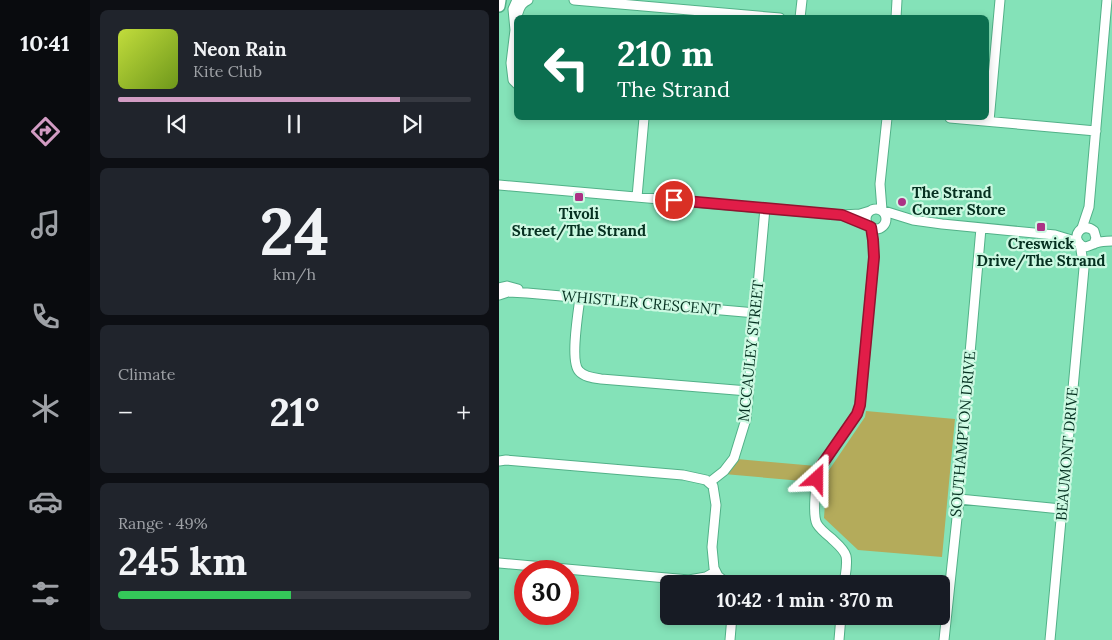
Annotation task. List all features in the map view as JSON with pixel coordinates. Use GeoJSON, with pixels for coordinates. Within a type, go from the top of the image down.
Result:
{"type":"FeatureCollection","features":[{"type":"Feature","properties":{"kind":"main road"},"geometry":{"type":"LineString","coordinates":[[499,6],[500,0]]}},
{"type":"Feature","properties":{"kind":"street"},"geometry":{"type":"LineString","coordinates":[[514,19],[513,9],[517,0]]}},
{"type":"Feature","properties":{"kind":"street"},"geometry":{"type":"LineString","coordinates":[[517,15],[520,6],[528,0]]}},
{"type":"Feature","properties":{"kind":"street"},"geometry":{"type":"LineString","coordinates":[[574,0],[746,15]]}},
{"type":"Feature","properties":{"kind":"street"},"geometry":{"type":"LineString","coordinates":[[800,15],[802,0]]}},
{"type":"Feature","properties":{"kind":"street"},"geometry":{"type":"LineString","coordinates":[[896,15],[897,0]]}},
{"type":"Feature","properties":{"kind":"street"},"geometry":{"type":"LineString","coordinates":[[989,121],[1000,0]]}},
{"type":"Feature","properties":{"kind":"street"},"geometry":{"type":"LineString","coordinates":[[1093,245],[1096,238],[1089,208],[1107,0]]}},
{"type":"Feature","properties":{"kind":"street"},"geometry":{"type":"LineString","coordinates":[[514,37],[511,63],[514,81]]}},
{"type":"Feature","properties":{"kind":"street"},"geometry":{"type":"LineString","coordinates":[[511,63],[507,71],[507,78],[514,88]]}},
{"type":"Feature","properties":{"kind":"street"},"geometry":{"type":"LineString","coordinates":[[637,197],[644,120]]}},
{"type":"Feature","properties":{"kind":"street"},"geometry":{"type":"LineString","coordinates":[[874,257],[887,219],[883,210],[880,184],[887,120]]}},
{"type":"Feature","properties":{"kind":"street"},"geometry":{"type":"LineString","coordinates":[[976,120],[1095,130]]}},
{"type":"Feature","properties":{"kind":"street"},"geometry":{"type":"LineString","coordinates":[[845,575],[845,554],[839,545],[817,524],[814,510],[819,469],[857,414],[860,405],[874,257],[873,240],[866,218],[880,184]]}},
{"type":"Feature","properties":{"kind":"street"},"geometry":{"type":"LineString","coordinates":[[499,185],[842,215],[860,214],[876,208],[913,220],[1055,235],[1085,247],[1112,241]]}},
{"type":"Feature","properties":{"kind":"street","name":"MCCAULEY STREET"},"geometry":{"type":"LineString","coordinates":[[712,481],[731,463],[736,453],[746,419],[765,208]]}},
{"type":"Feature","properties":{"kind":"street"},"geometry":{"type":"LineString","coordinates":[[1079,243],[1077,236],[1089,208]]}},
{"type":"Feature","properties":{"kind":"street"},"geometry":{"type":"LineString","coordinates":[[842,215],[876,229],[894,222],[913,220]]}},
{"type":"Feature","properties":{"kind":"street"},"geometry":{"type":"LineString","coordinates":[[1055,235],[1088,227],[1112,237]]}},
{"type":"Feature","properties":{"kind":"street","name":"SOUTHAMPTON DRIVE"},"geometry":{"type":"LineString","coordinates":[[944,640],[959,499],[981,228]]}},
{"type":"Feature","properties":{"kind":"street","name":"BEAUMONT DRIVE"},"geometry":{"type":"LineString","coordinates":[[1050,640],[1083,268],[1079,243]]}},
{"type":"Feature","properties":{"kind":"street","name":"BEAUMONT DRIVE"},"geometry":{"type":"LineString","coordinates":[[1083,268],[1093,245]]}},
{"type":"Feature","properties":{"kind":"street","name":"WHISTLER CRESCENT"},"geometry":{"type":"LineString","coordinates":[[499,288],[507,286],[527,293]]}},
{"type":"Feature","properties":{"kind":"street","name":"WHISTLER CRESCENT"},"geometry":{"type":"LineString","coordinates":[[499,295],[508,292],[527,293],[756,314]]}},
{"type":"Feature","properties":{"kind":"street"},"geometry":{"type":"LineString","coordinates":[[580,298],[570,366],[576,376],[586,381],[601,379],[748,391]]}},
{"type":"Feature","properties":{"kind":"street"},"geometry":{"type":"LineString","coordinates":[[499,563],[689,580],[702,578],[713,574],[712,547],[719,492],[718,486],[708,475],[704,474],[683,475],[501,459]]}},
{"type":"Feature","properties":{"kind":"street"},"geometry":{"type":"LineString","coordinates":[[959,499],[1061,509]]}},
{"type":"Feature","properties":{"kind":"street"},"geometry":{"type":"LineString","coordinates":[[730,640],[731,625]]}},
{"type":"Feature","properties":{"kind":"street"},"geometry":{"type":"LineString","coordinates":[[839,640],[840,625]]}},
{"type":"Feature","properties":{"kind":"shaded area"},"geometry":{"type":"Polygon","coordinates":[[[866,411],[955,419],[942,557],[858,550],[824,518],[827,473],[865,417],[866,411]]]}},
{"type":"Feature","properties":{"kind":"shaded area"},"geometry":{"type":"Polygon","coordinates":[[[737,459],[816,466],[814,482],[724,474],[737,459]]]}},
{"type":"Feature","properties":{"kind":"place","name":"Tivoli Street/The Strand"},"geometry":{"type":"Point","coordinates":[579,197]}},
{"type":"Feature","properties":{"kind":"place","name":"The Strand Corner Store"},"geometry":{"type":"Point","coordinates":[902,202]}},
{"type":"Feature","properties":{"kind":"place","name":"Creswick Drive/The Strand"},"geometry":{"type":"Point","coordinates":[1041,227]}},
{"type":"Feature","properties":{"kind":"route"},"geometry":{"type":"LineString","coordinates":[[674,200],[842,215],[871,227],[874,257],[860,405],[857,414],[821,466],[817,479]]}}]}
